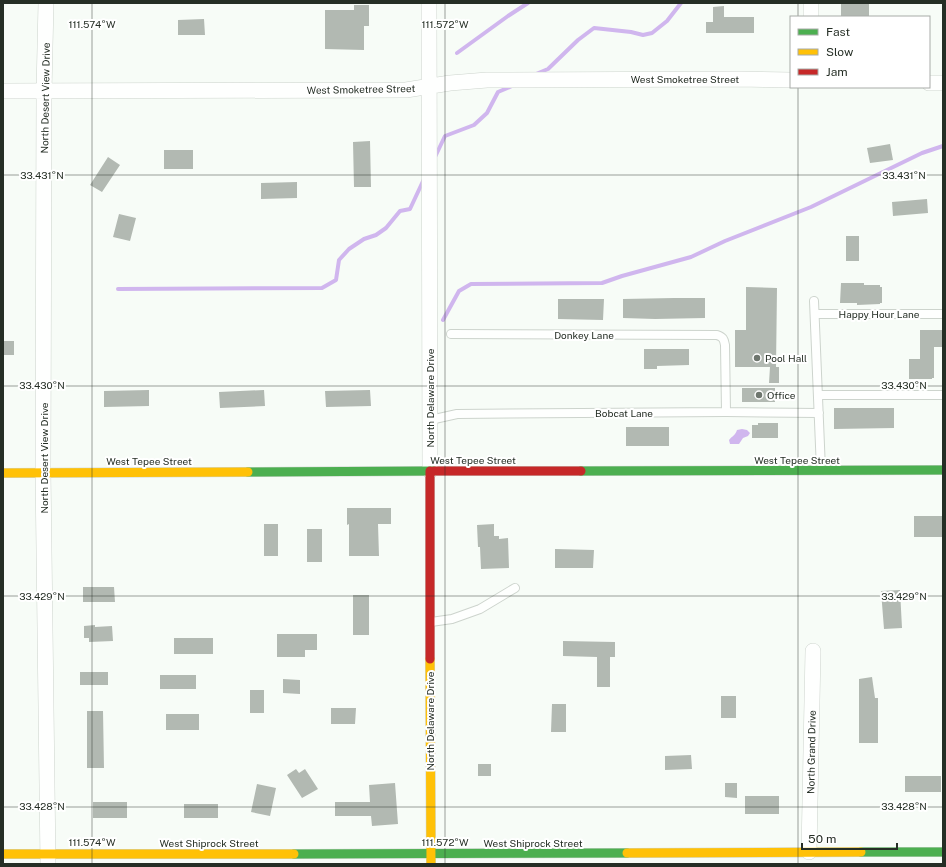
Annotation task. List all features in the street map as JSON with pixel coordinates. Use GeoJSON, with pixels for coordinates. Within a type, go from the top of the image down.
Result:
{"type":"FeatureCollection","features":[{"type":"Feature","properties":{"kind":"street","name":"North Desert View Drive"},"geometry":{"type":"LineString","coordinates":[[46,3],[44,91],[43,472],[48,859]]}},
{"type":"Feature","properties":{"kind":"street","name":"North Delaware Drive"},"geometry":{"type":"LineString","coordinates":[[429,3],[431,864]]}},
{"type":"Feature","properties":{"kind":"street"},"geometry":{"type":"LineString","coordinates":[[811,3],[811,16]]}},
{"type":"Feature","properties":{"kind":"street","name":"West Smoketree Street"},"geometry":{"type":"LineString","coordinates":[[3,91],[406,90],[450,83],[487,80],[790,80]]}},
{"type":"Feature","properties":{"kind":"street"},"geometry":{"type":"LineString","coordinates":[[930,83],[943,83]]}},
{"type":"Feature","properties":{"kind":"street","name":"West Tepee Street"},"geometry":{"type":"LineString","coordinates":[[3,473],[943,470]]}},
{"type":"Feature","properties":{"kind":"street","name":"North Grand Drive"},"geometry":{"type":"LineString","coordinates":[[809,852],[813,651]]}},
{"type":"Feature","properties":{"kind":"street","name":"West Shiprock Street"},"geometry":{"type":"LineString","coordinates":[[3,854],[48,859],[431,854],[943,852]]}},
{"type":"Feature","properties":{"kind":"lane"},"geometry":{"type":"LineString","coordinates":[[814,302],[821,471]]}},
{"type":"Feature","properties":{"kind":"lane","name":"Happy Hour Lane"},"geometry":{"type":"LineString","coordinates":[[815,314],[943,314]]}},
{"type":"Feature","properties":{"kind":"lane","name":"Donkey Lane"},"geometry":{"type":"LineString","coordinates":[[451,334],[717,335],[725,340],[726,345],[726,412]]}},
{"type":"Feature","properties":{"kind":"lane"},"geometry":{"type":"LineString","coordinates":[[818,395],[943,395]]}},
{"type":"Feature","properties":{"kind":"lane","name":"Bobcat Lane"},"geometry":{"type":"LineString","coordinates":[[430,420],[457,414],[726,412],[818,413]]}},
{"type":"Feature","properties":{"kind":"lane"},"geometry":{"type":"LineString","coordinates":[[430,622],[452,620],[480,609],[515,588]]}},
{"type":"Feature","properties":{"kind":"shaded area"},"geometry":{"type":"Polygon","coordinates":[[[737,430],[747,430],[750,433],[748,436],[743,438],[739,444],[730,444],[729,440],[737,430]]]}},
{"type":"Feature","properties":{"kind":"building"},"geometry":{"type":"Polygon","coordinates":[[[841,3],[869,3],[869,16],[841,16],[841,3]]]}},
{"type":"Feature","properties":{"kind":"building"},"geometry":{"type":"Polygon","coordinates":[[[354,5],[369,5],[369,26],[364,26],[364,50],[325,49],[325,10],[354,10],[354,5]]]}},
{"type":"Feature","properties":{"kind":"building"},"geometry":{"type":"Polygon","coordinates":[[[724,6],[724,17],[754,17],[754,33],[706,33],[706,22],[713,22],[713,7],[724,6]]]}},
{"type":"Feature","properties":{"kind":"building"},"geometry":{"type":"Polygon","coordinates":[[[204,19],[205,35],[178,35],[178,20],[204,19]]]}},
{"type":"Feature","properties":{"kind":"building"},"geometry":{"type":"Polygon","coordinates":[[[370,141],[371,187],[354,187],[353,142],[370,141]]]}},
{"type":"Feature","properties":{"kind":"building"},"geometry":{"type":"Polygon","coordinates":[[[890,144],[893,160],[870,163],[867,148],[890,144]]]}},
{"type":"Feature","properties":{"kind":"building"},"geometry":{"type":"Polygon","coordinates":[[[164,150],[193,150],[193,169],[164,169],[164,150]]]}},
{"type":"Feature","properties":{"kind":"building"},"geometry":{"type":"Polygon","coordinates":[[[108,157],[120,165],[102,192],[90,185],[108,157]]]}},
{"type":"Feature","properties":{"kind":"building"},"geometry":{"type":"Polygon","coordinates":[[[297,182],[297,198],[261,199],[261,183],[297,182]]]}},
{"type":"Feature","properties":{"kind":"building"},"geometry":{"type":"Polygon","coordinates":[[[927,199],[928,213],[893,216],[892,202],[927,199]]]}},
{"type":"Feature","properties":{"kind":"building"},"geometry":{"type":"Polygon","coordinates":[[[119,214],[136,218],[130,241],[113,237],[119,214]]]}},
{"type":"Feature","properties":{"kind":"building"},"geometry":{"type":"Polygon","coordinates":[[[846,236],[859,236],[859,261],[846,261],[846,236]]]}},
{"type":"Feature","properties":{"kind":"building"},"geometry":{"type":"Polygon","coordinates":[[[841,283],[880,285],[880,287],[882,287],[882,303],[857,305],[857,303],[840,303],[841,283]]]}},
{"type":"Feature","properties":{"kind":"building"},"geometry":{"type":"Polygon","coordinates":[[[746,287],[777,288],[776,367],[779,367],[779,383],[769,383],[770,367],[735,367],[735,330],[746,330],[746,287]]]}},
{"type":"Feature","properties":{"kind":"building"},"geometry":{"type":"Polygon","coordinates":[[[705,298],[705,318],[623,318],[623,299],[705,298]]]}},
{"type":"Feature","properties":{"kind":"building"},"geometry":{"type":"Polygon","coordinates":[[[558,299],[604,299],[603,320],[558,319],[558,299]]]}},
{"type":"Feature","properties":{"kind":"building"},"geometry":{"type":"Polygon","coordinates":[[[920,330],[943,330],[943,347],[934,347],[934,378],[932,379],[909,379],[909,359],[920,359],[920,330]]]}},
{"type":"Feature","properties":{"kind":"building"},"geometry":{"type":"Polygon","coordinates":[[[3,341],[14,341],[14,355],[3,355],[3,341]]]}},
{"type":"Feature","properties":{"kind":"building"},"geometry":{"type":"Polygon","coordinates":[[[644,349],[689,349],[689,365],[657,366],[657,369],[644,369],[644,349]]]}},
{"type":"Feature","properties":{"kind":"building","name":"Office"},"geometry":{"type":"Polygon","coordinates":[[[742,388],[775,388],[775,402],[742,402],[742,388]]]}},
{"type":"Feature","properties":{"kind":"building"},"geometry":{"type":"Polygon","coordinates":[[[149,390],[149,406],[104,407],[104,391],[149,390]]]}},
{"type":"Feature","properties":{"kind":"building"},"geometry":{"type":"Polygon","coordinates":[[[264,390],[265,406],[220,408],[219,392],[264,390]]]}},
{"type":"Feature","properties":{"kind":"building"},"geometry":{"type":"Polygon","coordinates":[[[370,390],[371,406],[326,407],[325,391],[370,390]]]}},
{"type":"Feature","properties":{"kind":"building"},"geometry":{"type":"Polygon","coordinates":[[[834,408],[894,408],[894,428],[834,429],[834,408]]]}},
{"type":"Feature","properties":{"kind":"building"},"geometry":{"type":"Polygon","coordinates":[[[758,423],[778,423],[778,438],[752,438],[752,425],[758,425],[758,423]]]}},
{"type":"Feature","properties":{"kind":"building"},"geometry":{"type":"Polygon","coordinates":[[[626,427],[669,427],[669,446],[626,446],[626,427]]]}},
{"type":"Feature","properties":{"kind":"building"},"geometry":{"type":"Polygon","coordinates":[[[347,508],[391,508],[391,524],[378,524],[379,556],[349,556],[349,524],[347,525],[347,508]]]}},
{"type":"Feature","properties":{"kind":"building"},"geometry":{"type":"Polygon","coordinates":[[[914,516],[943,516],[943,537],[914,537],[914,516]]]}},
{"type":"Feature","properties":{"kind":"building"},"geometry":{"type":"Polygon","coordinates":[[[264,524],[278,524],[278,556],[264,556],[264,524]]]}},
{"type":"Feature","properties":{"kind":"building"},"geometry":{"type":"Polygon","coordinates":[[[494,524],[494,536],[499,536],[499,539],[508,538],[509,568],[481,569],[477,525],[494,524]]]}},
{"type":"Feature","properties":{"kind":"building"},"geometry":{"type":"Polygon","coordinates":[[[307,529],[322,529],[322,562],[307,562],[307,529]]]}},
{"type":"Feature","properties":{"kind":"building"},"geometry":{"type":"Polygon","coordinates":[[[555,549],[594,550],[593,568],[555,568],[555,549]]]}},
{"type":"Feature","properties":{"kind":"building"},"geometry":{"type":"Polygon","coordinates":[[[83,587],[114,587],[115,602],[83,602],[83,587]]]}},
{"type":"Feature","properties":{"kind":"building"},"geometry":{"type":"Polygon","coordinates":[[[900,590],[902,628],[884,629],[881,591],[900,590]]]}},
{"type":"Feature","properties":{"kind":"building"},"geometry":{"type":"Polygon","coordinates":[[[353,595],[369,595],[369,635],[353,635],[353,595]]]}},
{"type":"Feature","properties":{"kind":"building"},"geometry":{"type":"Polygon","coordinates":[[[95,625],[95,627],[112,626],[113,641],[89,642],[89,638],[84,638],[84,626],[95,625]]]}},
{"type":"Feature","properties":{"kind":"building"},"geometry":{"type":"Polygon","coordinates":[[[277,634],[317,634],[317,650],[305,650],[305,657],[277,657],[277,634]]]}},
{"type":"Feature","properties":{"kind":"building"},"geometry":{"type":"Polygon","coordinates":[[[174,638],[213,638],[213,654],[174,654],[174,638]]]}},
{"type":"Feature","properties":{"kind":"building"},"geometry":{"type":"Polygon","coordinates":[[[563,641],[615,642],[615,657],[610,657],[610,687],[597,687],[597,657],[563,656],[563,641]]]}},
{"type":"Feature","properties":{"kind":"building"},"geometry":{"type":"Polygon","coordinates":[[[80,672],[108,672],[108,685],[80,685],[80,672]]]}},
{"type":"Feature","properties":{"kind":"building"},"geometry":{"type":"Polygon","coordinates":[[[160,675],[196,675],[196,689],[160,689],[160,675]]]}},
{"type":"Feature","properties":{"kind":"building"},"geometry":{"type":"Polygon","coordinates":[[[872,677],[875,698],[878,698],[878,743],[859,743],[859,679],[872,677]]]}},
{"type":"Feature","properties":{"kind":"building"},"geometry":{"type":"Polygon","coordinates":[[[283,679],[300,680],[300,694],[283,693],[283,679]]]}},
{"type":"Feature","properties":{"kind":"building"},"geometry":{"type":"Polygon","coordinates":[[[250,690],[264,690],[264,713],[250,713],[250,690]]]}},
{"type":"Feature","properties":{"kind":"building"},"geometry":{"type":"Polygon","coordinates":[[[721,696],[736,696],[736,718],[721,718],[721,696]]]}},
{"type":"Feature","properties":{"kind":"building"},"geometry":{"type":"Polygon","coordinates":[[[552,704],[566,704],[566,732],[551,732],[552,704]]]}},
{"type":"Feature","properties":{"kind":"building"},"geometry":{"type":"Polygon","coordinates":[[[331,708],[356,708],[355,724],[331,724],[331,708]]]}},
{"type":"Feature","properties":{"kind":"building"},"geometry":{"type":"Polygon","coordinates":[[[87,711],[103,711],[104,768],[87,768],[87,711]]]}},
{"type":"Feature","properties":{"kind":"building"},"geometry":{"type":"Polygon","coordinates":[[[166,714],[199,714],[199,730],[166,730],[166,714]]]}},
{"type":"Feature","properties":{"kind":"building"},"geometry":{"type":"Polygon","coordinates":[[[691,755],[692,769],[665,770],[665,756],[691,755]]]}},
{"type":"Feature","properties":{"kind":"building"},"geometry":{"type":"Polygon","coordinates":[[[478,764],[491,764],[491,776],[478,776],[478,764]]]}},
{"type":"Feature","properties":{"kind":"building"},"geometry":{"type":"Polygon","coordinates":[[[296,769],[299,773],[305,769],[318,789],[302,798],[287,775],[296,769]]]}},
{"type":"Feature","properties":{"kind":"building"},"geometry":{"type":"Polygon","coordinates":[[[905,776],[941,776],[941,792],[905,792],[905,776]]]}},
{"type":"Feature","properties":{"kind":"building"},"geometry":{"type":"Polygon","coordinates":[[[395,783],[398,824],[372,826],[371,816],[335,816],[335,802],[370,802],[369,785],[395,783]]]}},
{"type":"Feature","properties":{"kind":"building"},"geometry":{"type":"Polygon","coordinates":[[[725,783],[737,783],[737,798],[725,797],[725,783]]]}},
{"type":"Feature","properties":{"kind":"building"},"geometry":{"type":"Polygon","coordinates":[[[257,784],[276,788],[270,816],[251,812],[257,784]]]}},
{"type":"Feature","properties":{"kind":"building"},"geometry":{"type":"Polygon","coordinates":[[[745,796],[779,796],[779,814],[745,814],[745,796]]]}},
{"type":"Feature","properties":{"kind":"building"},"geometry":{"type":"Polygon","coordinates":[[[93,802],[127,802],[127,818],[93,818],[93,802]]]}},
{"type":"Feature","properties":{"kind":"building"},"geometry":{"type":"Polygon","coordinates":[[[184,804],[218,804],[218,818],[184,818],[184,804]]]}},
{"type":"Feature","properties":{"kind":"waterway"},"geometry":{"type":"LineString","coordinates":[[457,53],[528,3]]}},
{"type":"Feature","properties":{"kind":"waterway"},"geometry":{"type":"LineString","coordinates":[[536,74],[548,69],[578,40],[594,28],[631,32],[643,35],[652,33],[667,21],[681,3]]}},
{"type":"Feature","properties":{"kind":"waterway"},"geometry":{"type":"LineString","coordinates":[[435,157],[445,136],[474,125],[487,113],[498,92],[512,86]]}},
{"type":"Feature","properties":{"kind":"waterway"},"geometry":{"type":"LineString","coordinates":[[443,320],[459,291],[471,284],[602,283],[691,257],[725,241],[811,207],[922,153],[943,146]]}},
{"type":"Feature","properties":{"kind":"waterway"},"geometry":{"type":"LineString","coordinates":[[118,289],[322,288],[336,280],[339,260],[349,249],[364,239],[376,235],[386,228],[400,211],[410,209],[424,179]]}},
{"type":"Feature","properties":{"kind":"traffic: fast"},"geometry":{"type":"LineString","coordinates":[[581,471],[943,470]]}},
{"type":"Feature","properties":{"kind":"traffic: fast"},"geometry":{"type":"LineString","coordinates":[[248,472],[434,471]]}},
{"type":"Feature","properties":{"kind":"traffic: fast"},"geometry":{"type":"LineString","coordinates":[[861,852],[943,852]]}},
{"type":"Feature","properties":{"kind":"traffic: fast"},"geometry":{"type":"LineString","coordinates":[[294,854],[627,853]]}},
{"type":"Feature","properties":{"kind":"traffic: slow"},"geometry":{"type":"LineString","coordinates":[[3,473],[248,472]]}},
{"type":"Feature","properties":{"kind":"traffic: slow"},"geometry":{"type":"LineString","coordinates":[[430,659],[431,864]]}},
{"type":"Feature","properties":{"kind":"traffic: slow"},"geometry":{"type":"LineString","coordinates":[[627,853],[861,852]]}},
{"type":"Feature","properties":{"kind":"traffic: slow"},"geometry":{"type":"LineString","coordinates":[[3,854],[294,854]]}},
{"type":"Feature","properties":{"kind":"traffic: jam"},"geometry":{"type":"LineString","coordinates":[[430,471],[430,659]]}},
{"type":"Feature","properties":{"kind":"traffic: jam"},"geometry":{"type":"LineString","coordinates":[[434,471],[581,471]]}},
{"type":"Feature","properties":{"kind":"place","name":"Pool Hall"},"geometry":{"type":"Point","coordinates":[757,358]}},
{"type":"Feature","properties":{"kind":"place","name":"Office"},"geometry":{"type":"Point","coordinates":[759,395]}}]}
